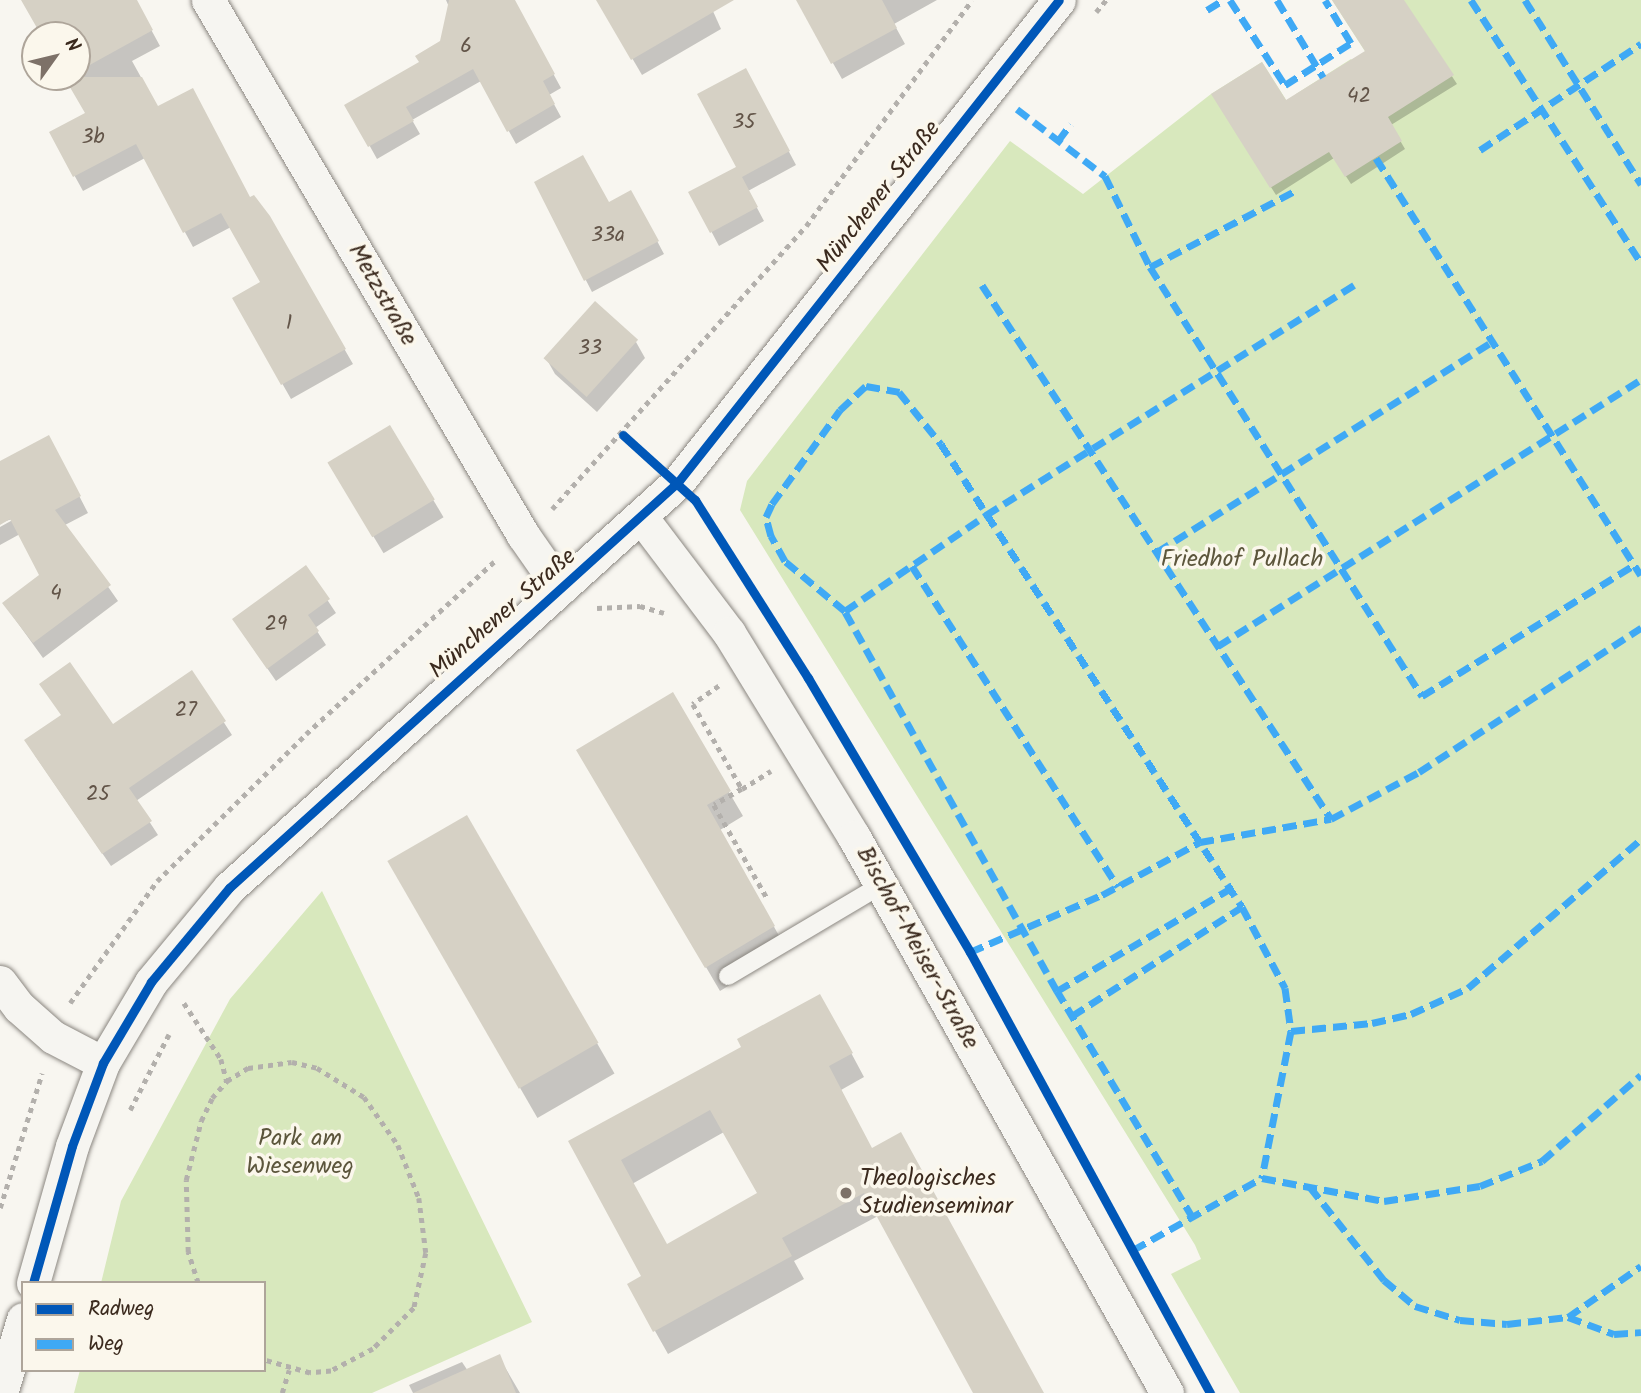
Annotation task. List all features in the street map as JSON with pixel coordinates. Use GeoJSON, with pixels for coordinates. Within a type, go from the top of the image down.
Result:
{"type":"FeatureCollection","features":[{"type":"Feature","properties":{"kind":"street","name":"Metzstraße"},"geometry":{"type":"LineString","coordinates":[[208,0],[523,535],[568,598]]}},
{"type":"Feature","properties":{"kind":"street","name":"Münchener Straße"},"geometry":{"type":"LineString","coordinates":[[34,1281],[72,1146],[103,1063],[150,982],[229,888],[568,598],[724,426],[1059,0]]}},
{"type":"Feature","properties":{"kind":"street","name":"Bischof-Meiser-Straße"},"geometry":{"type":"LineString","coordinates":[[642,518],[729,633],[881,885],[1167,1393]]}},
{"type":"Feature","properties":{"kind":"street"},"geometry":{"type":"LineString","coordinates":[[0,982],[19,1007],[53,1037],[103,1063]]}},
{"type":"Feature","properties":{"kind":"street"},"geometry":{"type":"LineString","coordinates":[[1,1393],[21,1326]]}},
{"type":"Feature","properties":{"kind":"lane"},"geometry":{"type":"LineString","coordinates":[[728,976],[881,885]]}},
{"type":"Feature","properties":{"kind":"path"},"geometry":{"type":"LineString","coordinates":[[0,1208],[53,1037],[85,980],[156,881],[306,734],[523,535],[623,435],[806,226],[972,0]]}},
{"type":"Feature","properties":{"kind":"path"},"geometry":{"type":"LineString","coordinates":[[568,598],[640,606],[729,633]]}},
{"type":"Feature","properties":{"kind":"path"},"geometry":{"type":"LineString","coordinates":[[749,666],[692,704],[742,789],[714,805],[767,898]]}},
{"type":"Feature","properties":{"kind":"path"},"geometry":{"type":"LineString","coordinates":[[178,1015],[192,994]]}},
{"type":"Feature","properties":{"kind":"path"},"geometry":{"type":"LineString","coordinates":[[184,1003],[221,1059],[227,1081]]}},
{"type":"Feature","properties":{"kind":"path"},"geometry":{"type":"LineString","coordinates":[[127,1114],[173,1026]]}},
{"type":"Feature","properties":{"kind":"path"},"geometry":{"type":"LineString","coordinates":[[197,1281],[188,1252],[187,1180],[201,1121],[212,1098],[227,1081],[268,1062],[317,1068],[342,1080],[382,1118],[398,1145],[418,1198],[426,1253],[414,1308],[396,1329],[355,1361],[331,1371],[289,1370],[266,1361]]}},
{"type":"Feature","properties":{"kind":"path"},"geometry":{"type":"LineString","coordinates":[[103,1063],[143,1083]]}},
{"type":"Feature","properties":{"kind":"path"},"geometry":{"type":"LineString","coordinates":[[282,1393],[289,1370]]}},
{"type":"Feature","properties":{"kind":"green space","name":"Friedhof Pullach"},"geometry":{"type":"Polygon","coordinates":[[[1332,0],[1641,0],[1641,1393],[1240,1393],[1171,1274],[1201,1259],[1195,1245],[740,510],[747,481],[1010,141],[1083,194],[1211,94],[1262,62],[1290,106],[1296,94],[1351,59],[1356,65],[1368,56],[1332,0]]]}},
{"type":"Feature","properties":{"kind":"green space","name":"Park am Wiesenweg"},"geometry":{"type":"Polygon","coordinates":[[[322,891],[532,1322],[372,1393],[74,1393],[79,1372],[266,1372],[266,1281],[101,1281],[121,1201],[230,999],[322,891]]]}},
{"type":"Feature","properties":{"kind":"building"},"geometry":{"type":"Polygon","coordinates":[[[21,0],[137,0],[153,30],[91,64],[91,21],[33,21],[21,0]]]}},
{"type":"Feature","properties":{"kind":"building"},"geometry":{"type":"Polygon","coordinates":[[[449,0],[515,0],[555,74],[543,81],[555,104],[507,132],[473,69],[406,107],[414,121],[368,147],[344,105],[419,62],[415,56],[440,41],[449,0]]]}},
{"type":"Feature","properties":{"kind":"building"},"geometry":{"type":"Polygon","coordinates":[[[596,0],[734,0],[631,60],[596,0]]]}},
{"type":"Feature","properties":{"kind":"building"},"geometry":{"type":"Polygon","coordinates":[[[796,0],[882,0],[897,28],[831,64],[796,0]]]}},
{"type":"Feature","properties":{"kind":"building"},"geometry":{"type":"Polygon","coordinates":[[[1332,0],[1404,0],[1454,75],[1388,117],[1402,141],[1345,177],[1329,152],[1270,188],[1211,94],[1262,62],[1286,100],[1365,51],[1332,0]]]}},
{"type":"Feature","properties":{"kind":"building"},"geometry":{"type":"Polygon","coordinates":[[[746,68],[790,151],[742,177],[758,207],[710,233],[688,192],[736,167],[697,94],[746,68]]]}},
{"type":"Feature","properties":{"kind":"building"},"geometry":{"type":"Polygon","coordinates":[[[91,77],[142,77],[158,106],[193,88],[250,197],[254,195],[270,216],[346,349],[281,385],[232,298],[260,282],[221,213],[183,233],[136,144],[73,177],[49,132],[85,113],[72,91],[91,91],[91,77]]]}},
{"type":"Feature","properties":{"kind":"building"},"geometry":{"type":"Polygon","coordinates":[[[583,155],[609,202],[631,190],[659,241],[584,281],[534,182],[583,155]]]}},
{"type":"Feature","properties":{"kind":"building"},"geometry":{"type":"Polygon","coordinates":[[[595,301],[638,340],[587,397],[543,358],[595,301]]]}},
{"type":"Feature","properties":{"kind":"building"},"geometry":{"type":"Polygon","coordinates":[[[390,425],[435,500],[372,537],[327,463],[390,425]]]}},
{"type":"Feature","properties":{"kind":"building"},"geometry":{"type":"Polygon","coordinates":[[[49,435],[81,496],[55,510],[111,585],[33,643],[2,603],[39,575],[10,519],[0,525],[0,461],[49,435]]]}},
{"type":"Feature","properties":{"kind":"building"},"geometry":{"type":"Polygon","coordinates":[[[306,565],[330,599],[308,615],[319,631],[267,669],[232,619],[306,565]]]}},
{"type":"Feature","properties":{"kind":"building"},"geometry":{"type":"Polygon","coordinates":[[[70,662],[113,724],[192,670],[226,721],[129,788],[152,821],[102,854],[24,740],[61,715],[39,684],[70,662]]]}},
{"type":"Feature","properties":{"kind":"building"},"geometry":{"type":"Polygon","coordinates":[[[673,692],[731,791],[707,805],[775,926],[705,968],[576,750],[673,692]]]}},
{"type":"Feature","properties":{"kind":"building"},"geometry":{"type":"Polygon","coordinates":[[[467,815],[598,1043],[519,1089],[387,861],[467,815]]]}},
{"type":"Feature","properties":{"kind":"building","name":"Theologisches Studienseminar"},"geometry":{"type":"Polygon","coordinates":[[[820,994],[853,1053],[829,1066],[872,1148],[901,1132],[1044,1393],[973,1393],[864,1193],[782,1238],[792,1256],[653,1332],[627,1284],[641,1276],[568,1141],[741,1047],[737,1039],[820,994]],[[710,1110],[621,1160],[667,1244],[757,1193],[710,1110]]]}},
{"type":"Feature","properties":{"kind":"building"},"geometry":{"type":"Polygon","coordinates":[[[500,1354],[516,1393],[413,1393],[500,1354]]]}},
{"type":"Feature","properties":{"kind":"marked path"},"geometry":{"type":"LineString","coordinates":[[1207,10],[1223,0]]}},
{"type":"Feature","properties":{"kind":"marked path"},"geometry":{"type":"LineString","coordinates":[[1230,0],[1285,85],[1351,43],[1325,0]]}},
{"type":"Feature","properties":{"kind":"marked path"},"geometry":{"type":"LineString","coordinates":[[1277,0],[1323,77]]}},
{"type":"Feature","properties":{"kind":"marked path"},"geometry":{"type":"LineString","coordinates":[[1471,0],[1641,263]]}},
{"type":"Feature","properties":{"kind":"marked path"},"geometry":{"type":"LineString","coordinates":[[1525,0],[1641,184]]}},
{"type":"Feature","properties":{"kind":"marked path"},"geometry":{"type":"LineString","coordinates":[[1480,150],[1641,44]]}},
{"type":"Feature","properties":{"kind":"marked path"},"geometry":{"type":"LineString","coordinates":[[1017,109],[1105,176],[1150,267],[1422,696],[1634,565]]}},
{"type":"Feature","properties":{"kind":"marked path"},"geometry":{"type":"LineString","coordinates":[[1058,141],[1071,124]]}},
{"type":"Feature","properties":{"kind":"marked path"},"geometry":{"type":"LineString","coordinates":[[1376,158],[1641,575]]}},
{"type":"Feature","properties":{"kind":"marked path"},"geometry":{"type":"LineString","coordinates":[[1150,267],[1295,191]]}},
{"type":"Feature","properties":{"kind":"marked path"},"geometry":{"type":"LineString","coordinates":[[845,611],[986,515],[1355,284]]}},
{"type":"Feature","properties":{"kind":"marked path"},"geometry":{"type":"LineString","coordinates":[[982,285],[1331,819]]}},
{"type":"Feature","properties":{"kind":"marked path"},"geometry":{"type":"LineString","coordinates":[[1157,552],[1493,341]]}},
{"type":"Feature","properties":{"kind":"marked path"},"geometry":{"type":"LineString","coordinates":[[1218,646],[1641,380]]}},
{"type":"Feature","properties":{"kind":"marked path"},"geometry":{"type":"LineString","coordinates":[[1193,1218],[1057,991],[845,611],[785,561],[771,536],[766,517],[772,504],[840,410],[866,386],[899,392],[941,444],[1242,907],[1285,988],[1291,1031],[1262,1178]]}},
{"type":"Feature","properties":{"kind":"marked path"},"geometry":{"type":"LineString","coordinates":[[912,566],[1118,887]]}},
{"type":"Feature","properties":{"kind":"marked path"},"geometry":{"type":"LineString","coordinates":[[970,952],[1102,895],[1200,842],[1331,819],[1419,772],[1641,628]]}},
{"type":"Feature","properties":{"kind":"marked path"},"geometry":{"type":"LineString","coordinates":[[1291,1031],[1372,1023],[1411,1014],[1468,988],[1641,839]]}},
{"type":"Feature","properties":{"kind":"marked path"},"geometry":{"type":"LineString","coordinates":[[1057,991],[1228,890]]}},
{"type":"Feature","properties":{"kind":"marked path"},"geometry":{"type":"LineString","coordinates":[[1072,1016],[1242,907]]}},
{"type":"Feature","properties":{"kind":"marked path"},"geometry":{"type":"LineString","coordinates":[[1133,1250],[1262,1178],[1384,1201],[1480,1186],[1542,1161],[1641,1075]]}},
{"type":"Feature","properties":{"kind":"marked path"},"geometry":{"type":"LineString","coordinates":[[1310,1187],[1384,1280],[1415,1306],[1460,1320],[1507,1324],[1568,1317],[1641,1266]]}},
{"type":"Feature","properties":{"kind":"marked path"},"geometry":{"type":"LineString","coordinates":[[1568,1317],[1614,1334],[1641,1332]]}},
{"type":"Feature","properties":{"kind":"cycle path"},"geometry":{"type":"LineString","coordinates":[[34,1281],[72,1146],[103,1063],[151,982],[229,888],[678,482],[1059,0]]}},
{"type":"Feature","properties":{"kind":"cycle path"},"geometry":{"type":"LineString","coordinates":[[623,435],[695,500],[808,678],[970,952],[1210,1393]]}},
{"type":"Feature","properties":{"kind":"place","name":"Theologisches Studienseminar"},"geometry":{"type":"Point","coordinates":[846,1193]}}]}
